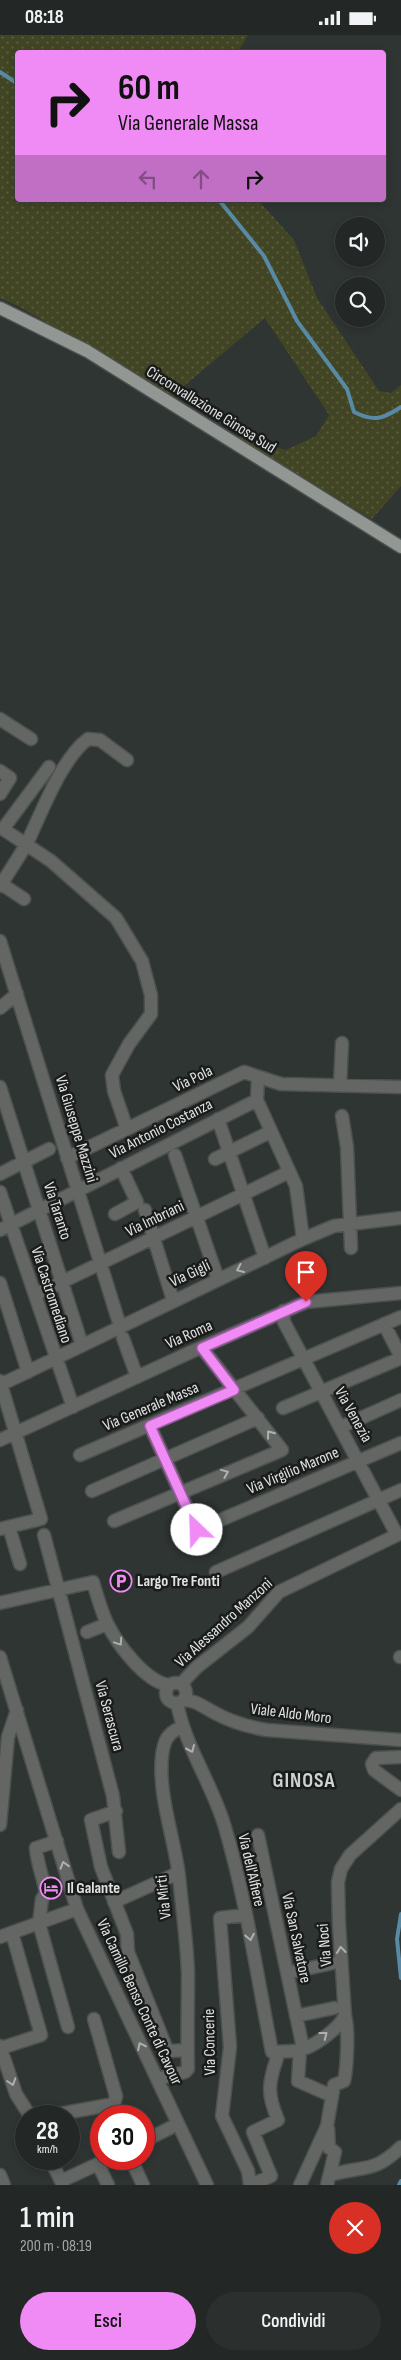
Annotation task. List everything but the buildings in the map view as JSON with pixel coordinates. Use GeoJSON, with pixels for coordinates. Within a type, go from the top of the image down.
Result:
{"type":"FeatureCollection","features":[{"type":"Feature","properties":{"kind":"main road","name":"Circonvallazione Ginosa Sud"},"geometry":{"type":"LineString","coordinates":[[0,308],[87,351],[401,547]]}},
{"type":"Feature","properties":{"kind":"street"},"geometry":{"type":"LineString","coordinates":[[0,719],[31,739]]}},
{"type":"Feature","properties":{"kind":"street"},"geometry":{"type":"LineString","coordinates":[[24,899],[0,884],[26,845],[52,791],[77,747],[88,739],[100,741],[127,760]]}},
{"type":"Feature","properties":{"kind":"street"},"geometry":{"type":"LineString","coordinates":[[49,767],[4,829],[51,861],[116,917],[142,961],[151,995],[151,1013],[129,1044],[112,1075],[114,1091],[126,1129]]}},
{"type":"Feature","properties":{"kind":"street"},"geometry":{"type":"LineString","coordinates":[[0,794],[5,775]]}},
{"type":"Feature","properties":{"kind":"street","name":"Via Giuseppe Mazzini"},"geometry":{"type":"LineString","coordinates":[[0,941],[100,1264],[138,1377]]}},
{"type":"Feature","properties":{"kind":"street"},"geometry":{"type":"LineString","coordinates":[[0,1008],[16,994]]}},
{"type":"Feature","properties":{"kind":"street"},"geometry":{"type":"LineString","coordinates":[[340,1085],[342,1043]]}},
{"type":"Feature","properties":{"kind":"street","name":"Via Pola"},"geometry":{"type":"LineString","coordinates":[[67,1158],[244,1072],[280,1084],[401,1087]]}},
{"type":"Feature","properties":{"kind":"street"},"geometry":{"type":"LineString","coordinates":[[258,1077],[257,1100],[296,1186],[303,1239]]}},
{"type":"Feature","properties":{"kind":"street","name":"Via Taranto"},"geometry":{"type":"LineString","coordinates":[[0,1087],[82,1345]]}},
{"type":"Feature","properties":{"kind":"street","name":"Via Antonio Costanza"},"geometry":{"type":"LineString","coordinates":[[5,1228],[257,1100]]}},
{"type":"Feature","properties":{"kind":"street"},"geometry":{"type":"LineString","coordinates":[[342,1116],[347,1147],[351,1248]]}},
{"type":"Feature","properties":{"kind":"street"},"geometry":{"type":"LineString","coordinates":[[218,1119],[265,1258]]}},
{"type":"Feature","properties":{"kind":"street"},"geometry":{"type":"LineString","coordinates":[[215,1159],[266,1134]]}},
{"type":"Feature","properties":{"kind":"street"},"geometry":{"type":"LineString","coordinates":[[0,1174],[49,1149]]}},
{"type":"Feature","properties":{"kind":"street"},"geometry":{"type":"LineString","coordinates":[[175,1155],[218,1279]]}},
{"type":"Feature","properties":{"kind":"street"},"geometry":{"type":"LineString","coordinates":[[115,1214],[137,1202],[121,1168]]}},
{"type":"Feature","properties":{"kind":"street","name":"Via Imbriani"},"geometry":{"type":"LineString","coordinates":[[35,1295],[289,1171]]}},
{"type":"Feature","properties":{"kind":"street","name":"Via Castromediano"},"geometry":{"type":"LineString","coordinates":[[0,1192],[5,1228],[35,1295],[73,1407]]}},
{"type":"Feature","properties":{"kind":"street"},"geometry":{"type":"LineString","coordinates":[[144,1210],[173,1300]]}},
{"type":"Feature","properties":{"kind":"street","name":"Via Gigli"},"geometry":{"type":"LineString","coordinates":[[0,1384],[82,1345],[122,1332],[173,1300],[334,1226],[401,1218]]}},
{"type":"Feature","properties":{"kind":"street"},"geometry":{"type":"LineString","coordinates":[[0,1283],[28,1372]]}},
{"type":"Feature","properties":{"kind":"street","name":"Via Roma"},"geometry":{"type":"LineString","coordinates":[[0,1440],[282,1311],[306,1302],[401,1293]]}},
{"type":"Feature","properties":{"kind":"street","name":"Via Venezia"},"geometry":{"type":"LineString","coordinates":[[282,1311],[284,1322],[360,1461],[397,1535]]}},
{"type":"Feature","properties":{"kind":"street","name":"Via Generale Massa"},"geometry":{"type":"LineString","coordinates":[[80,1455],[401,1317]]}},
{"type":"Feature","properties":{"kind":"street"},"geometry":{"type":"LineString","coordinates":[[282,1408],[401,1357],[384,1324]]}},
{"type":"Feature","properties":{"kind":"street"},"geometry":{"type":"LineString","coordinates":[[114,1521],[282,1450],[202,1348]]}},
{"type":"Feature","properties":{"kind":"street"},"geometry":{"type":"LineString","coordinates":[[0,1384],[41,1519],[5,1528],[20,1564]]}},
{"type":"Feature","properties":{"kind":"street"},"geometry":{"type":"LineString","coordinates":[[341,1427],[401,1400]]}},
{"type":"Feature","properties":{"kind":"street"},"geometry":{"type":"LineString","coordinates":[[92,1491],[258,1418]]}},
{"type":"Feature","properties":{"kind":"street"},"geometry":{"type":"LineString","coordinates":[[150,1426],[180,1492]]}},
{"type":"Feature","properties":{"kind":"street","name":"Via Virgilio Marone"},"geometry":{"type":"LineString","coordinates":[[180,1492],[197,1530],[401,1443]]}},
{"type":"Feature","properties":{"kind":"street"},"geometry":{"type":"LineString","coordinates":[[216,1572],[401,1490]]}},
{"type":"Feature","properties":{"kind":"street","name":"Via Serascura"},"geometry":{"type":"LineString","coordinates":[[44,1535],[116,1811],[119,1852]]}},
{"type":"Feature","properties":{"kind":"street","name":"Via Alessandro Manzoni"},"geometry":{"type":"LineString","coordinates":[[175,1685],[248,1627],[279,1592],[397,1535]]}},
{"type":"Feature","properties":{"kind":"street"},"geometry":{"type":"LineString","coordinates":[[0,1603],[93,1582],[107,1624],[130,1657],[160,1684],[175,1685],[186,1691],[180,1701],[170,1702],[166,1697],[165,1691],[175,1685]]}},
{"type":"Feature","properties":{"kind":"street"},"geometry":{"type":"LineString","coordinates":[[87,1632],[107,1624]]}},
{"type":"Feature","properties":{"kind":"street","name":"Via Camillo Benso Conte di Cavour"},"geometry":{"type":"LineString","coordinates":[[1,1662],[77,1909],[207,2185]]}},
{"type":"Feature","properties":{"kind":"street","name":"Viale Aldo Moro"},"geometry":{"type":"LineString","coordinates":[[180,1701],[193,1700],[215,1713],[247,1727],[401,1740]]}},
{"type":"Feature","properties":{"kind":"street","name":"Via dell'Alfiere"},"geometry":{"type":"LineString","coordinates":[[180,1701],[181,1727],[223,1823],[245,1915],[274,2055]]}},
{"type":"Feature","properties":{"kind":"street"},"geometry":{"type":"LineString","coordinates":[[0,1825],[8,1737],[16,1710]]}},
{"type":"Feature","properties":{"kind":"street","name":"Via Mirti"},"geometry":{"type":"LineString","coordinates":[[157,2079],[185,2072],[188,2069],[188,1973],[178,1873],[162,1781],[162,1757],[165,1739],[170,1732],[181,1727]]}},
{"type":"Feature","properties":{"kind":"street"},"geometry":{"type":"LineString","coordinates":[[401,1757],[376,1758],[372,1765],[374,1770],[401,1790]]}},
{"type":"Feature","properties":{"kind":"street","name":"Via Noci"},"geometry":{"type":"LineString","coordinates":[[332,2095],[334,2085],[344,2081],[347,2071],[345,2059],[348,2025],[345,2016],[339,1924],[338,1882],[341,1869],[350,1855],[401,1809]]}},
{"type":"Feature","properties":{"kind":"street"},"geometry":{"type":"LineString","coordinates":[[116,1811],[91,1820],[101,1867],[127,1934],[128,1952],[166,2047],[170,2051],[187,2050]]}},
{"type":"Feature","properties":{"kind":"street","name":"Via San Salvatore"},"geometry":{"type":"LineString","coordinates":[[258,1835],[296,2016],[301,2049],[298,2081],[332,2095]]}},
{"type":"Feature","properties":{"kind":"street"},"geometry":{"type":"LineString","coordinates":[[57,1841],[36,1848],[37,1861],[42,1868],[46,1893],[42,1899],[40,1923],[68,2027]]}},
{"type":"Feature","properties":{"kind":"street"},"geometry":{"type":"LineString","coordinates":[[114,1902],[178,1873]]}},
{"type":"Feature","properties":{"kind":"street"},"geometry":{"type":"LineString","coordinates":[[23,2105],[16,2093],[1,2050],[42,2035],[6,1935],[77,1909]]}},
{"type":"Feature","properties":{"kind":"street","name":"Via Concerie"},"geometry":{"type":"LineString","coordinates":[[245,1915],[220,1917],[230,2047],[222,2116],[248,2171],[251,2185]]}},
{"type":"Feature","properties":{"kind":"street"},"geometry":{"type":"LineString","coordinates":[[287,1973],[333,1963]]}},
{"type":"Feature","properties":{"kind":"street"},"geometry":{"type":"LineString","coordinates":[[296,2016],[334,2008]]}},
{"type":"Feature","properties":{"kind":"street"},"geometry":{"type":"LineString","coordinates":[[251,2185],[271,2176],[253,2132],[278,2120],[270,2099],[269,2081],[274,2055],[301,2049],[342,2022],[345,2016]]}},
{"type":"Feature","properties":{"kind":"street"},"geometry":{"type":"LineString","coordinates":[[80,2111],[108,2107],[114,2104],[116,2096],[94,2019]]}},
{"type":"Feature","properties":{"kind":"street"},"geometry":{"type":"LineString","coordinates":[[329,2180],[335,2151],[329,2148],[327,2126],[332,2095]]}},
{"type":"Feature","properties":{"kind":"street"},"geometry":{"type":"LineString","coordinates":[[155,2136],[178,2124]]}},
{"type":"Feature","properties":{"kind":"street"},"geometry":{"type":"LineString","coordinates":[[300,2185],[327,2126]]}},
{"type":"Feature","properties":{"kind":"street"},"geometry":{"type":"LineString","coordinates":[[329,2180],[354,2168],[368,2169],[378,2166],[401,2147]]}},
{"type":"Feature","properties":{"kind":"street"},"geometry":{"type":"LineString","coordinates":[[56,2170],[62,2183],[98,2164],[108,2185]]}},
{"type":"Feature","properties":{"kind":"street"},"geometry":{"type":"LineString","coordinates":[[136,2170],[143,2185]]}},
{"type":"Feature","properties":{"kind":"street"},"geometry":{"type":"LineString","coordinates":[[0,2175],[4,2185]]}},
{"type":"Feature","properties":{"kind":"green space"},"geometry":{"type":"Polygon","coordinates":[[[0,35],[248,35],[239,50],[15,50],[15,202],[260,202],[294,240],[317,298],[379,391],[391,393],[401,385],[401,486],[372,519],[233,435],[286,450],[316,436],[329,415],[265,318],[172,396],[20,307],[0,298],[0,35]]]}},
{"type":"Feature","properties":{"kind":"waterway"},"geometry":{"type":"LineString","coordinates":[[0,72],[15,82]]}},
{"type":"Feature","properties":{"kind":"waterway"},"geometry":{"type":"LineString","coordinates":[[221,202],[264,256],[297,321],[347,389],[354,412],[367,417],[378,418],[401,407]]}},
{"type":"Feature","properties":{"kind":"waterway"},"geometry":{"type":"LineString","coordinates":[[401,1914],[397,1939],[401,1978]]}},
{"type":"Feature","properties":{"kind":"waterway"},"geometry":{"type":"LineString","coordinates":[[399,2185],[401,2181]]}},
{"type":"Feature","properties":{"kind":"place","name":"Largo Tre Fonti"},"geometry":{"type":"Point","coordinates":[121,1581]}},
{"type":"Feature","properties":{"kind":"place","name":"Il Galante"},"geometry":{"type":"Point","coordinates":[51,1888]}},
{"type":"Feature","properties":{"kind":"district","name":"GINOSA"},"geometry":{"type":"Point","coordinates":[304,1780]}},
{"type":"Feature","properties":{"kind":"route"},"geometry":{"type":"LineString","coordinates":[[197,1530],[150,1426],[234,1390],[202,1348],[306,1302]]}}]}
